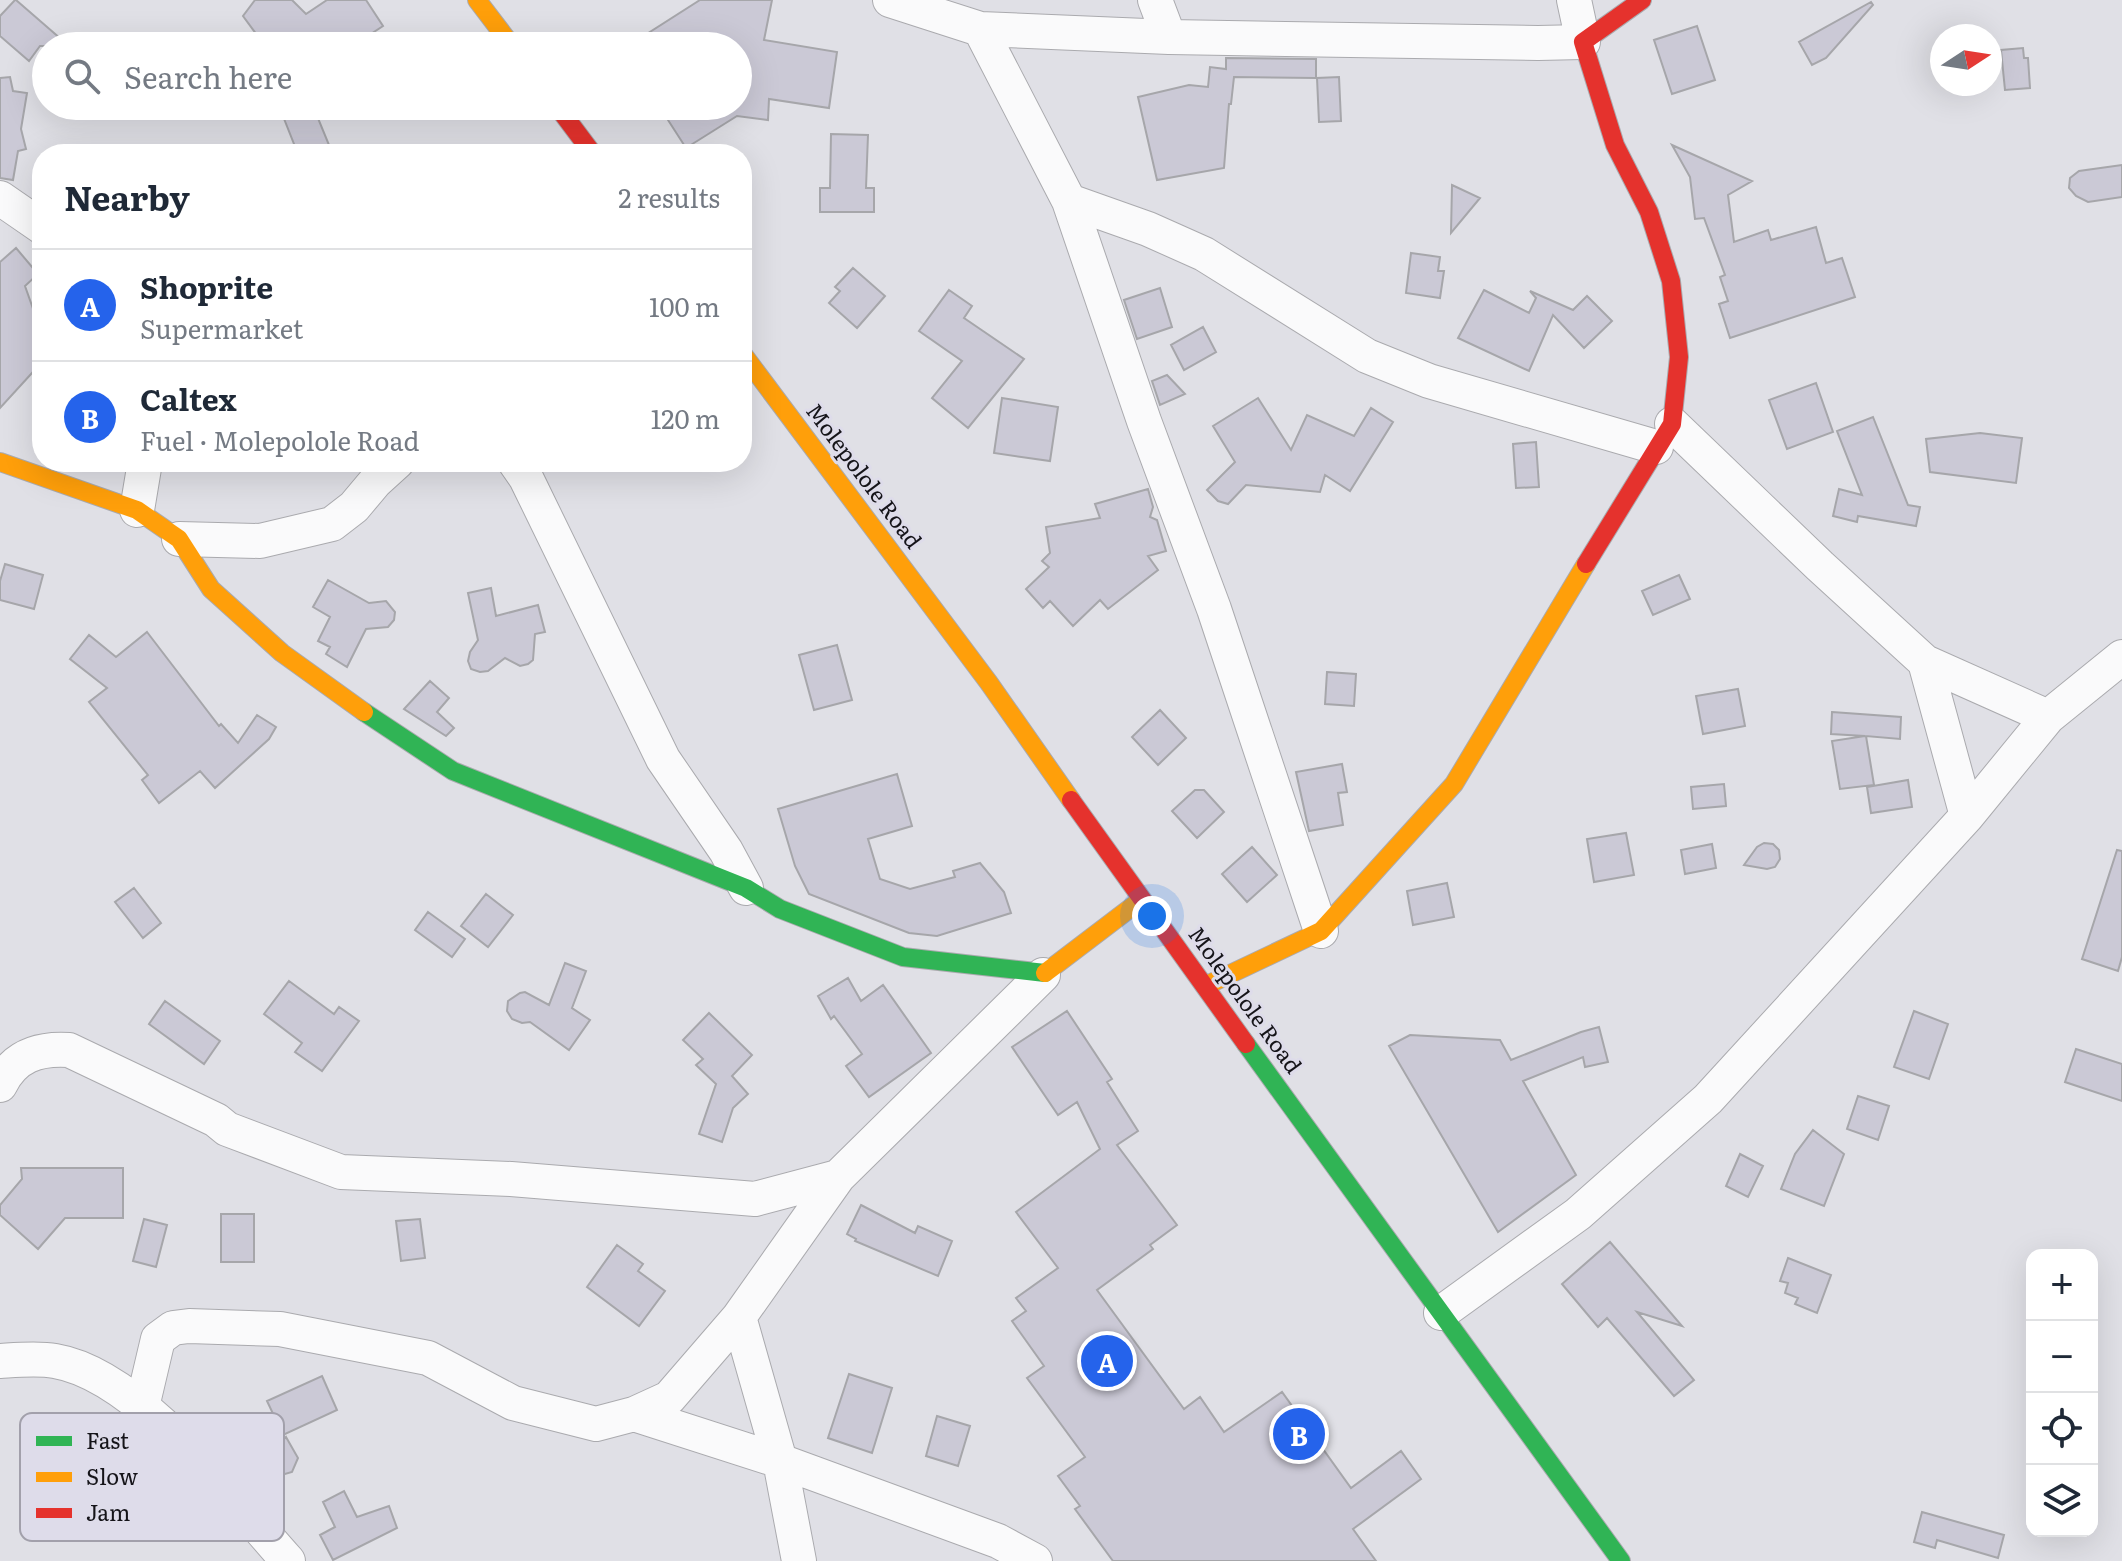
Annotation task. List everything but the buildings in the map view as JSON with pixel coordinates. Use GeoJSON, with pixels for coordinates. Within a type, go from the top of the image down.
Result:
{"type":"FeatureCollection","features":[{"type":"Feature","properties":{"kind":"street"},"geometry":{"type":"LineString","coordinates":[[477,0],[501,32]]}},
{"type":"Feature","properties":{"kind":"street"},"geometry":{"type":"LineString","coordinates":[[890,0],[980,29],[1169,37],[1583,42],[1642,0]]}},
{"type":"Feature","properties":{"kind":"street"},"geometry":{"type":"LineString","coordinates":[[1155,0],[1169,37]]}},
{"type":"Feature","properties":{"kind":"street"},"geometry":{"type":"LineString","coordinates":[[1205,986],[1321,931],[1454,784],[1664,435],[1679,357],[1671,281],[1649,212],[1615,145],[1583,42],[1574,0]]}},
{"type":"Feature","properties":{"kind":"street"},"geometry":{"type":"LineString","coordinates":[[980,29],[1069,201],[1144,421],[1214,609],[1321,931]]}},
{"type":"Feature","properties":{"kind":"street"},"geometry":{"type":"LineString","coordinates":[[568,120],[586,144]]}},
{"type":"Feature","properties":{"kind":"street"},"geometry":{"type":"LineString","coordinates":[[0,198],[32,220]]}},
{"type":"Feature","properties":{"kind":"street"},"geometry":{"type":"LineString","coordinates":[[1069,201],[1148,229],[1204,254],[1324,331],[1380,361],[1429,381],[1664,435],[1820,566],[1925,662],[2048,717]]}},
{"type":"Feature","properties":{"kind":"street","name":"Molepolole Road"},"geometry":{"type":"LineString","coordinates":[[752,366],[989,683],[1141,900],[1621,1561]]}},
{"type":"Feature","properties":{"kind":"street"},"geometry":{"type":"LineString","coordinates":[[0,462],[137,510],[179,539],[211,589],[282,653],[453,771],[746,888],[780,909],[903,957],[1043,975]]}},
{"type":"Feature","properties":{"kind":"street"},"geometry":{"type":"LineString","coordinates":[[137,510],[143,472]]}},
{"type":"Feature","properties":{"kind":"street"},"geometry":{"type":"LineString","coordinates":[[179,539],[260,541],[332,524],[354,507],[386,472]]}},
{"type":"Feature","properties":{"kind":"street"},"geometry":{"type":"LineString","coordinates":[[522,472],[663,759],[726,851],[746,888]]}},
{"type":"Feature","properties":{"kind":"street"},"geometry":{"type":"LineString","coordinates":[[1441,1313],[1578,1214],[1708,1099],[1967,816],[2048,717],[2122,657]]}},
{"type":"Feature","properties":{"kind":"street"},"geometry":{"type":"LineString","coordinates":[[1925,662],[1967,816]]}},
{"type":"Feature","properties":{"kind":"street"},"geometry":{"type":"LineString","coordinates":[[142,1407],[158,1339],[173,1328],[189,1326],[280,1329],[428,1358],[513,1403],[596,1424],[634,1414],[669,1398],[739,1317],[838,1177],[1043,975],[1141,900]]}},
{"type":"Feature","properties":{"kind":"street"},"geometry":{"type":"LineString","coordinates":[[0,1085],[5,1074],[26,1055],[49,1049],[69,1050],[216,1120],[227,1129],[341,1172],[511,1179],[755,1199],[838,1177]]}},
{"type":"Feature","properties":{"kind":"street"},"geometry":{"type":"LineString","coordinates":[[739,1317],[780,1461],[799,1561]]}},
{"type":"Feature","properties":{"kind":"street"},"geometry":{"type":"LineString","coordinates":[[0,1361],[56,1361],[104,1379],[149,1413]]}},
{"type":"Feature","properties":{"kind":"street"},"geometry":{"type":"LineString","coordinates":[[634,1414],[780,1461],[998,1541],[1035,1561]]}},
{"type":"Feature","properties":{"kind":"street"},"geometry":{"type":"LineString","coordinates":[[270,1541],[288,1561]]}},
{"type":"Feature","properties":{"kind":"traffic: fast"},"geometry":{"type":"LineString","coordinates":[[364,712],[453,771],[746,888],[780,909],[903,957],[1045,973]]}},
{"type":"Feature","properties":{"kind":"traffic: fast"},"geometry":{"type":"LineString","coordinates":[[1246,1044],[1621,1561]]}},
{"type":"Feature","properties":{"kind":"traffic: slow"},"geometry":{"type":"LineString","coordinates":[[477,0],[501,32]]}},
{"type":"Feature","properties":{"kind":"traffic: slow"},"geometry":{"type":"LineString","coordinates":[[752,366],[989,683],[1071,800]]}},
{"type":"Feature","properties":{"kind":"traffic: slow"},"geometry":{"type":"LineString","coordinates":[[0,462],[137,510],[179,539],[211,589],[282,653],[364,712]]}},
{"type":"Feature","properties":{"kind":"traffic: slow"},"geometry":{"type":"LineString","coordinates":[[1205,986],[1321,931],[1454,784],[1586,564]]}},
{"type":"Feature","properties":{"kind":"traffic: slow"},"geometry":{"type":"LineString","coordinates":[[1045,973],[1141,900]]}},
{"type":"Feature","properties":{"kind":"traffic: jam"},"geometry":{"type":"LineString","coordinates":[[1586,564],[1672,424],[1679,357],[1671,281],[1649,212],[1615,145],[1583,42],[1642,0]]}},
{"type":"Feature","properties":{"kind":"traffic: jam"},"geometry":{"type":"LineString","coordinates":[[568,120],[586,144]]}},
{"type":"Feature","properties":{"kind":"traffic: jam"},"geometry":{"type":"LineString","coordinates":[[1071,800],[1246,1044]]}},
{"type":"Feature","properties":{"kind":"place","name":"Shoprite"},"geometry":{"type":"Point","coordinates":[1107,1361]}},
{"type":"Feature","properties":{"kind":"place","name":"Caltex"},"geometry":{"type":"Point","coordinates":[1299,1434]}}]}
